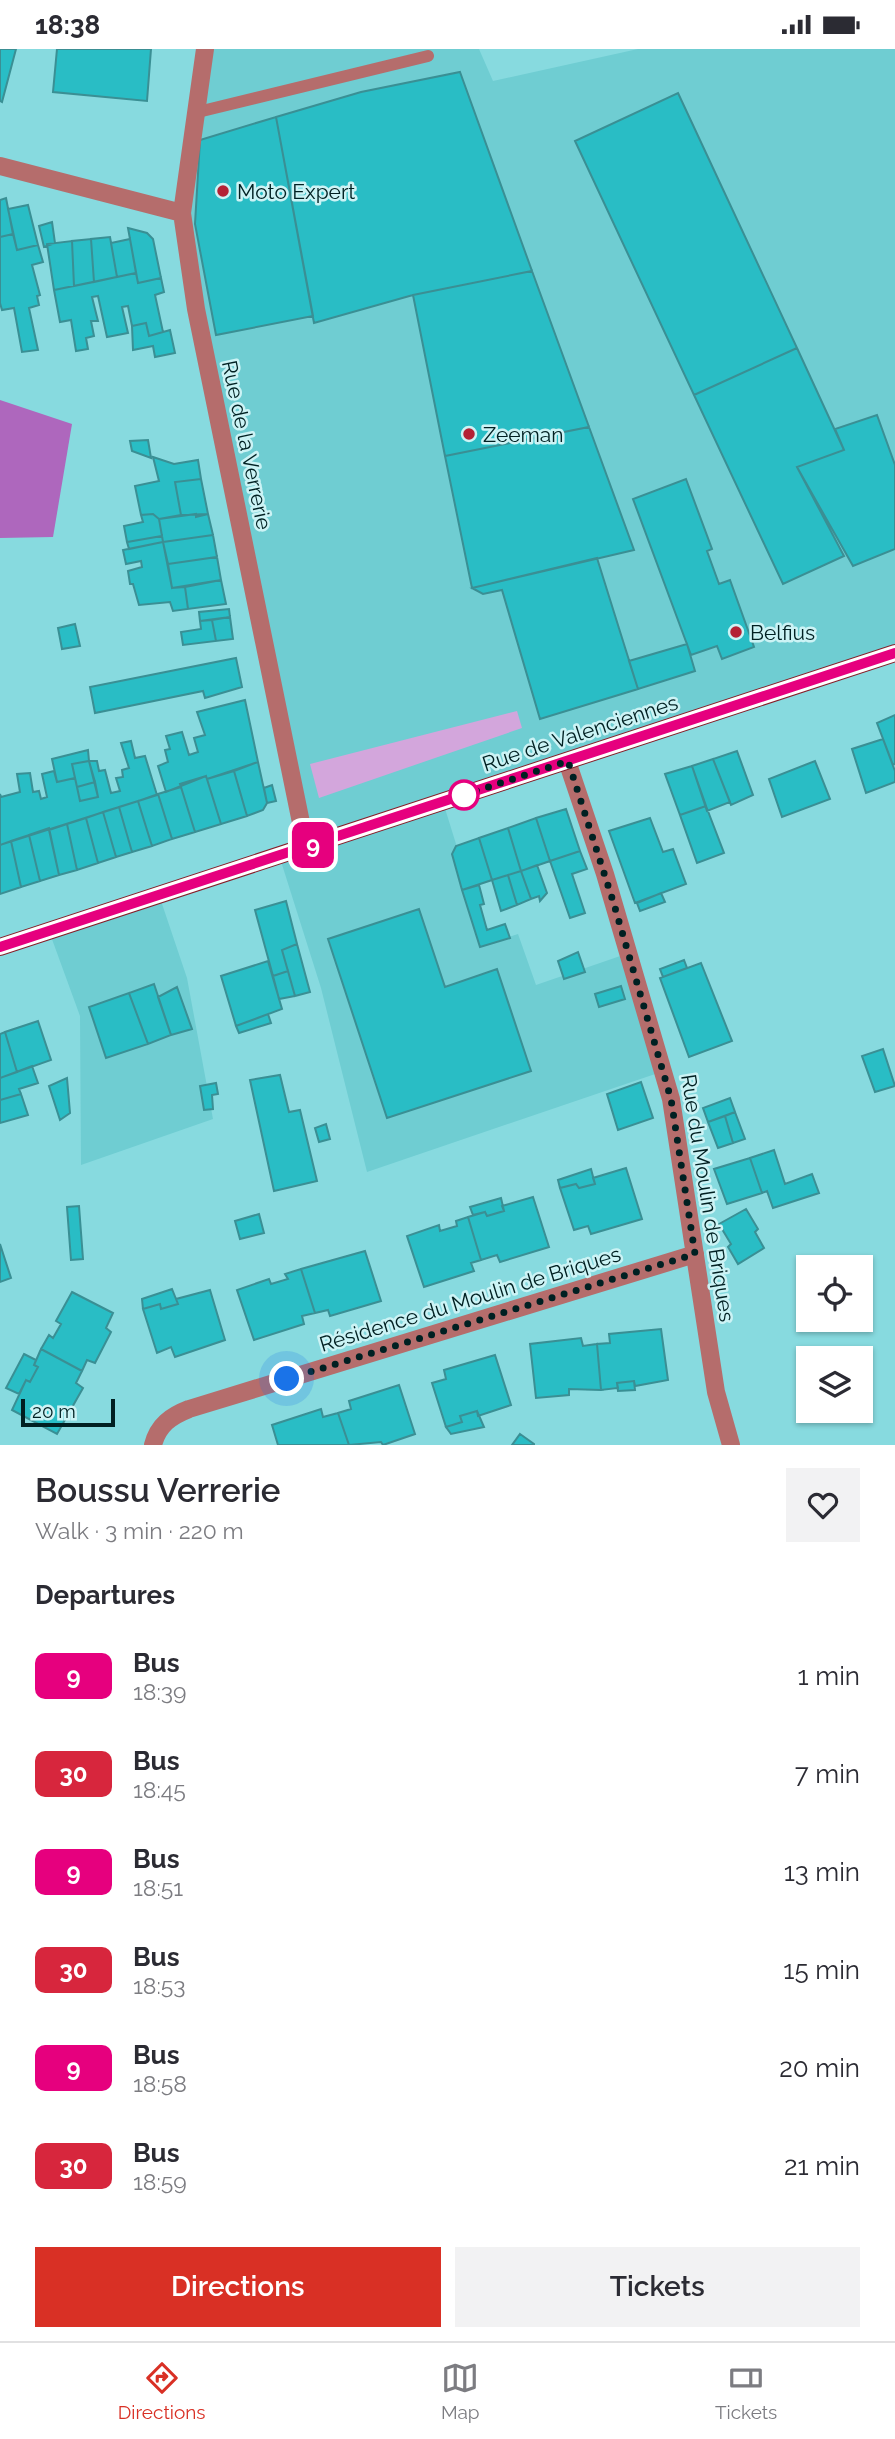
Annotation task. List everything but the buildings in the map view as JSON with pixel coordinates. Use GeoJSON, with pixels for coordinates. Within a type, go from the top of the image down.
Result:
{"type":"FeatureCollection","features":[{"type":"Feature","properties":{"kind":"main road","name":"Rue de Valenciennes"},"geometry":{"type":"LineString","coordinates":[[0,947],[895,653]]}},
{"type":"Feature","properties":{"kind":"street","name":"Rue de la Verrerie"},"geometry":{"type":"LineString","coordinates":[[205,49],[182,212],[196,309],[306,847]]}},
{"type":"Feature","properties":{"kind":"street"},"geometry":{"type":"LineString","coordinates":[[0,166],[182,212]]}},
{"type":"Feature","properties":{"kind":"street","name":"Rue du Moulin de Briques"},"geometry":{"type":"LineString","coordinates":[[568,761],[613,901],[671,1099],[716,1392],[731,1445]]}},
{"type":"Feature","properties":{"kind":"street","name":"Résidence du Moulin de Briques"},"geometry":{"type":"LineString","coordinates":[[152,1445],[162,1425],[173,1415],[189,1409],[695,1254]]}},
{"type":"Feature","properties":{"kind":"lane"},"geometry":{"type":"LineString","coordinates":[[198,111],[428,55]]}},
{"type":"Feature","properties":{"kind":"shaded area"},"geometry":{"type":"Polygon","coordinates":[[[205,49],[479,49],[493,81],[638,49],[895,49],[895,653],[443,802],[487,944],[518,934],[536,985],[629,953],[664,1071],[367,1172],[321,988],[279,855],[306,847],[182,213],[205,49]]]}},
{"type":"Feature","properties":{"kind":"shaded area"},"geometry":{"type":"Polygon","coordinates":[[[0,400],[72,424],[53,537],[0,538],[0,400]]]}},
{"type":"Feature","properties":{"kind":"shaded area"},"geometry":{"type":"Polygon","coordinates":[[[517,711],[522,728],[319,798],[310,764],[517,711]]]}},
{"type":"Feature","properties":{"kind":"shaded area"},"geometry":{"type":"Polygon","coordinates":[[[159,895],[187,978],[213,1119],[81,1165],[80,1016],[49,931],[159,895]]]}},
{"type":"Feature","properties":{"kind":"bus line","name":"9"},"geometry":{"type":"LineString","coordinates":[[0,947],[895,653]]}},
{"type":"Feature","properties":{"kind":"place","name":"Moto Expert"},"geometry":{"type":"Point","coordinates":[223,191]}},
{"type":"Feature","properties":{"kind":"place","name":"Zeeman"},"geometry":{"type":"Point","coordinates":[469,434]}},
{"type":"Feature","properties":{"kind":"place","name":"Belfius"},"geometry":{"type":"Point","coordinates":[736,632]}},
{"type":"Feature","properties":{"kind":"route"},"geometry":{"type":"LineString","coordinates":[[287,1379],[695,1254],[676,1127],[664,1071],[568,761],[464,795]]}}]}
